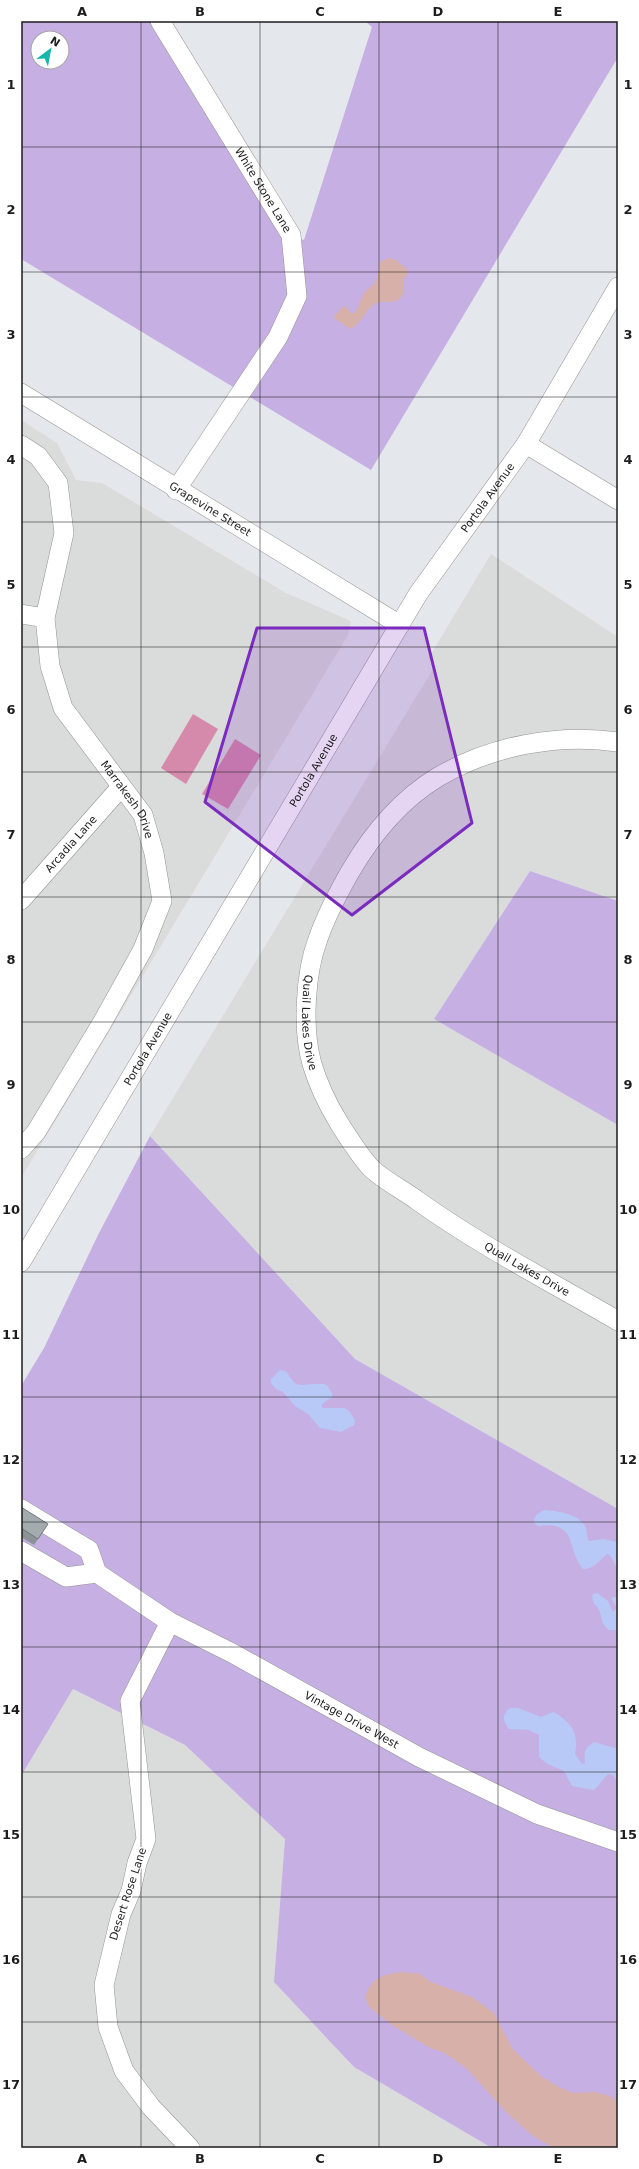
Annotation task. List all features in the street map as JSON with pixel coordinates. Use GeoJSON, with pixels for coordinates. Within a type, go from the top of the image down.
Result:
{"type":"FeatureCollection","features":[{"type":"Feature","properties":{"kind":"street","name":"White Stone Lane"},"geometry":{"type":"LineString","coordinates":[[160,21],[291,235],[296,296],[278,337],[176,490]]}},
{"type":"Feature","properties":{"kind":"street","name":"Portola Avenue"},"geometry":{"type":"LineString","coordinates":[[21,1262],[418,594],[526,444],[618,287]]}},
{"type":"Feature","properties":{"kind":"street","name":"Grapevine Street"},"geometry":{"type":"LineString","coordinates":[[21,393],[176,490],[400,625]]}},
{"type":"Feature","properties":{"kind":"street"},"geometry":{"type":"LineString","coordinates":[[526,444],[618,500]]}},
{"type":"Feature","properties":{"kind":"street","name":"Marrakesh Drive"},"geometry":{"type":"LineString","coordinates":[[21,445],[38,456],[58,483],[64,533],[45,618],[50,666],[63,708],[143,815],[154,853],[162,901],[143,949],[102,1023],[36,1132],[21,1149]]}},
{"type":"Feature","properties":{"kind":"street"},"geometry":{"type":"LineString","coordinates":[[21,614],[45,618]]}},
{"type":"Feature","properties":{"kind":"street","name":"Quail Lakes Drive"},"geometry":{"type":"LineString","coordinates":[[618,742],[599,739],[553,741],[512,747],[473,760],[437,777],[412,796],[377,831],[344,882],[317,941],[311,966],[307,1001],[307,1028],[312,1062],[324,1095],[339,1123],[372,1168],[442,1218],[618,1321]]}},
{"type":"Feature","properties":{"kind":"street","name":"Arcadia Lane"},"geometry":{"type":"LineString","coordinates":[[21,900],[121,787]]}},
{"type":"Feature","properties":{"kind":"street"},"geometry":{"type":"LineString","coordinates":[[21,1509],[89,1550],[97,1574],[66,1577],[21,1551]]}},
{"type":"Feature","properties":{"kind":"street","name":"Vintage Drive West"},"geometry":{"type":"LineString","coordinates":[[97,1574],[170,1622],[232,1654],[419,1757],[537,1814],[618,1842]]}},
{"type":"Feature","properties":{"kind":"street","name":"Desert Rose Lane"},"geometry":{"type":"LineString","coordinates":[[170,1622],[130,1700],[146,1839],[137,1863],[131,1892],[121,1914],[104,1985],[108,2027],[124,2071],[151,2107],[190,2148]]}},
{"type":"Feature","properties":{"kind":"highlighted area"},"geometry":{"type":"Polygon","coordinates":[[[257,628],[424,628],[472,823],[352,915],[205,802],[257,628]]]}},
{"type":"Feature","properties":{"kind":"shaded area"},"geometry":{"type":"Polygon","coordinates":[[[21,21],[151,21],[287,236],[304,240],[372,27],[365,21],[618,21],[618,57],[371,470],[21,259],[21,21]]]}},
{"type":"Feature","properties":{"kind":"shaded area"},"geometry":{"type":"Polygon","coordinates":[[[389,258],[396,260],[408,270],[407,276],[403,279],[403,295],[398,300],[392,302],[381,302],[374,304],[357,324],[350,329],[334,318],[344,306],[351,313],[355,313],[364,293],[376,282],[380,262],[389,258]]]}},
{"type":"Feature","properties":{"kind":"shaded area"},"geometry":{"type":"Polygon","coordinates":[[[21,420],[57,443],[76,480],[102,483],[286,593],[351,621],[348,635],[21,1178],[21,742],[23,739],[21,738],[21,420]]]}},
{"type":"Feature","properties":{"kind":"shaded area"},"geometry":{"type":"Polygon","coordinates":[[[491,554],[618,637],[618,901],[530,871],[434,1019],[618,1125],[618,1509],[355,1359],[150,1136],[436,664],[428,659],[491,554]]]}},
{"type":"Feature","properties":{"kind":"shaded area"},"geometry":{"type":"Polygon","coordinates":[[[193,714],[218,729],[186,784],[161,768],[193,714]]]}},
{"type":"Feature","properties":{"kind":"shaded area"},"geometry":{"type":"Polygon","coordinates":[[[235,739],[261,755],[228,809],[202,794],[235,739]]]}},
{"type":"Feature","properties":{"kind":"shaded area"},"geometry":{"type":"Polygon","coordinates":[[[530,871],[618,901],[618,1125],[434,1019],[530,871]]]}},
{"type":"Feature","properties":{"kind":"shaded area"},"geometry":{"type":"Polygon","coordinates":[[[150,1136],[355,1359],[618,1509],[618,2148],[492,2148],[354,2067],[274,1982],[285,1839],[185,1745],[73,1689],[21,1776],[21,1386],[44,1348],[98,1235],[150,1136]]]}},
{"type":"Feature","properties":{"kind":"shaded area"},"geometry":{"type":"Polygon","coordinates":[[[73,1689],[185,1745],[285,1839],[274,1982],[354,2067],[492,2148],[21,2148],[21,1776],[73,1689]]]}},
{"type":"Feature","properties":{"kind":"shaded area"},"geometry":{"type":"Polygon","coordinates":[[[403,1972],[420,1974],[431,1982],[472,1997],[494,2013],[512,2048],[542,2077],[573,2093],[595,2092],[610,2096],[618,2102],[618,2148],[554,2148],[533,2136],[508,2114],[467,2069],[445,2053],[430,2048],[392,2025],[370,2008],[365,1998],[370,1986],[379,1978],[390,1974],[403,1972]]]}},
{"type":"Feature","properties":{"kind":"sand"},"geometry":{"type":"Polygon","coordinates":[[[280,1370],[285,1371],[297,1384],[327,1385],[332,1393],[332,1397],[322,1404],[322,1408],[344,1408],[349,1411],[355,1420],[354,1425],[341,1432],[320,1428],[308,1414],[295,1406],[283,1392],[276,1389],[271,1383],[271,1379],[280,1370]]]}},
{"type":"Feature","properties":{"kind":"sand"},"geometry":{"type":"Polygon","coordinates":[[[545,1510],[567,1514],[578,1519],[585,1526],[589,1541],[603,1539],[618,1542],[618,1570],[610,1555],[607,1554],[590,1568],[583,1569],[578,1561],[570,1538],[566,1532],[551,1525],[538,1526],[534,1523],[537,1515],[545,1510]]]}},
{"type":"Feature","properties":{"kind":"sand"},"geometry":{"type":"Polygon","coordinates":[[[597,1593],[608,1601],[613,1612],[617,1608],[611,1598],[618,1596],[618,1630],[609,1630],[604,1624],[592,1596],[593,1594],[597,1593]]]}},
{"type":"Feature","properties":{"kind":"sand"},"geometry":{"type":"Polygon","coordinates":[[[510,1708],[518,1708],[541,1717],[554,1712],[560,1716],[570,1725],[573,1730],[576,1741],[575,1754],[582,1764],[585,1763],[586,1749],[594,1742],[618,1749],[618,1797],[617,1781],[613,1775],[608,1774],[594,1790],[572,1786],[564,1771],[546,1763],[539,1757],[539,1735],[529,1730],[509,1729],[505,1724],[504,1715],[510,1708]]]}},
{"type":"Feature","properties":{"kind":"building"},"geometry":{"type":"Polygon","coordinates":[[[21,1507],[48,1524],[38,1539],[21,1528],[21,1507]]]}}]}
